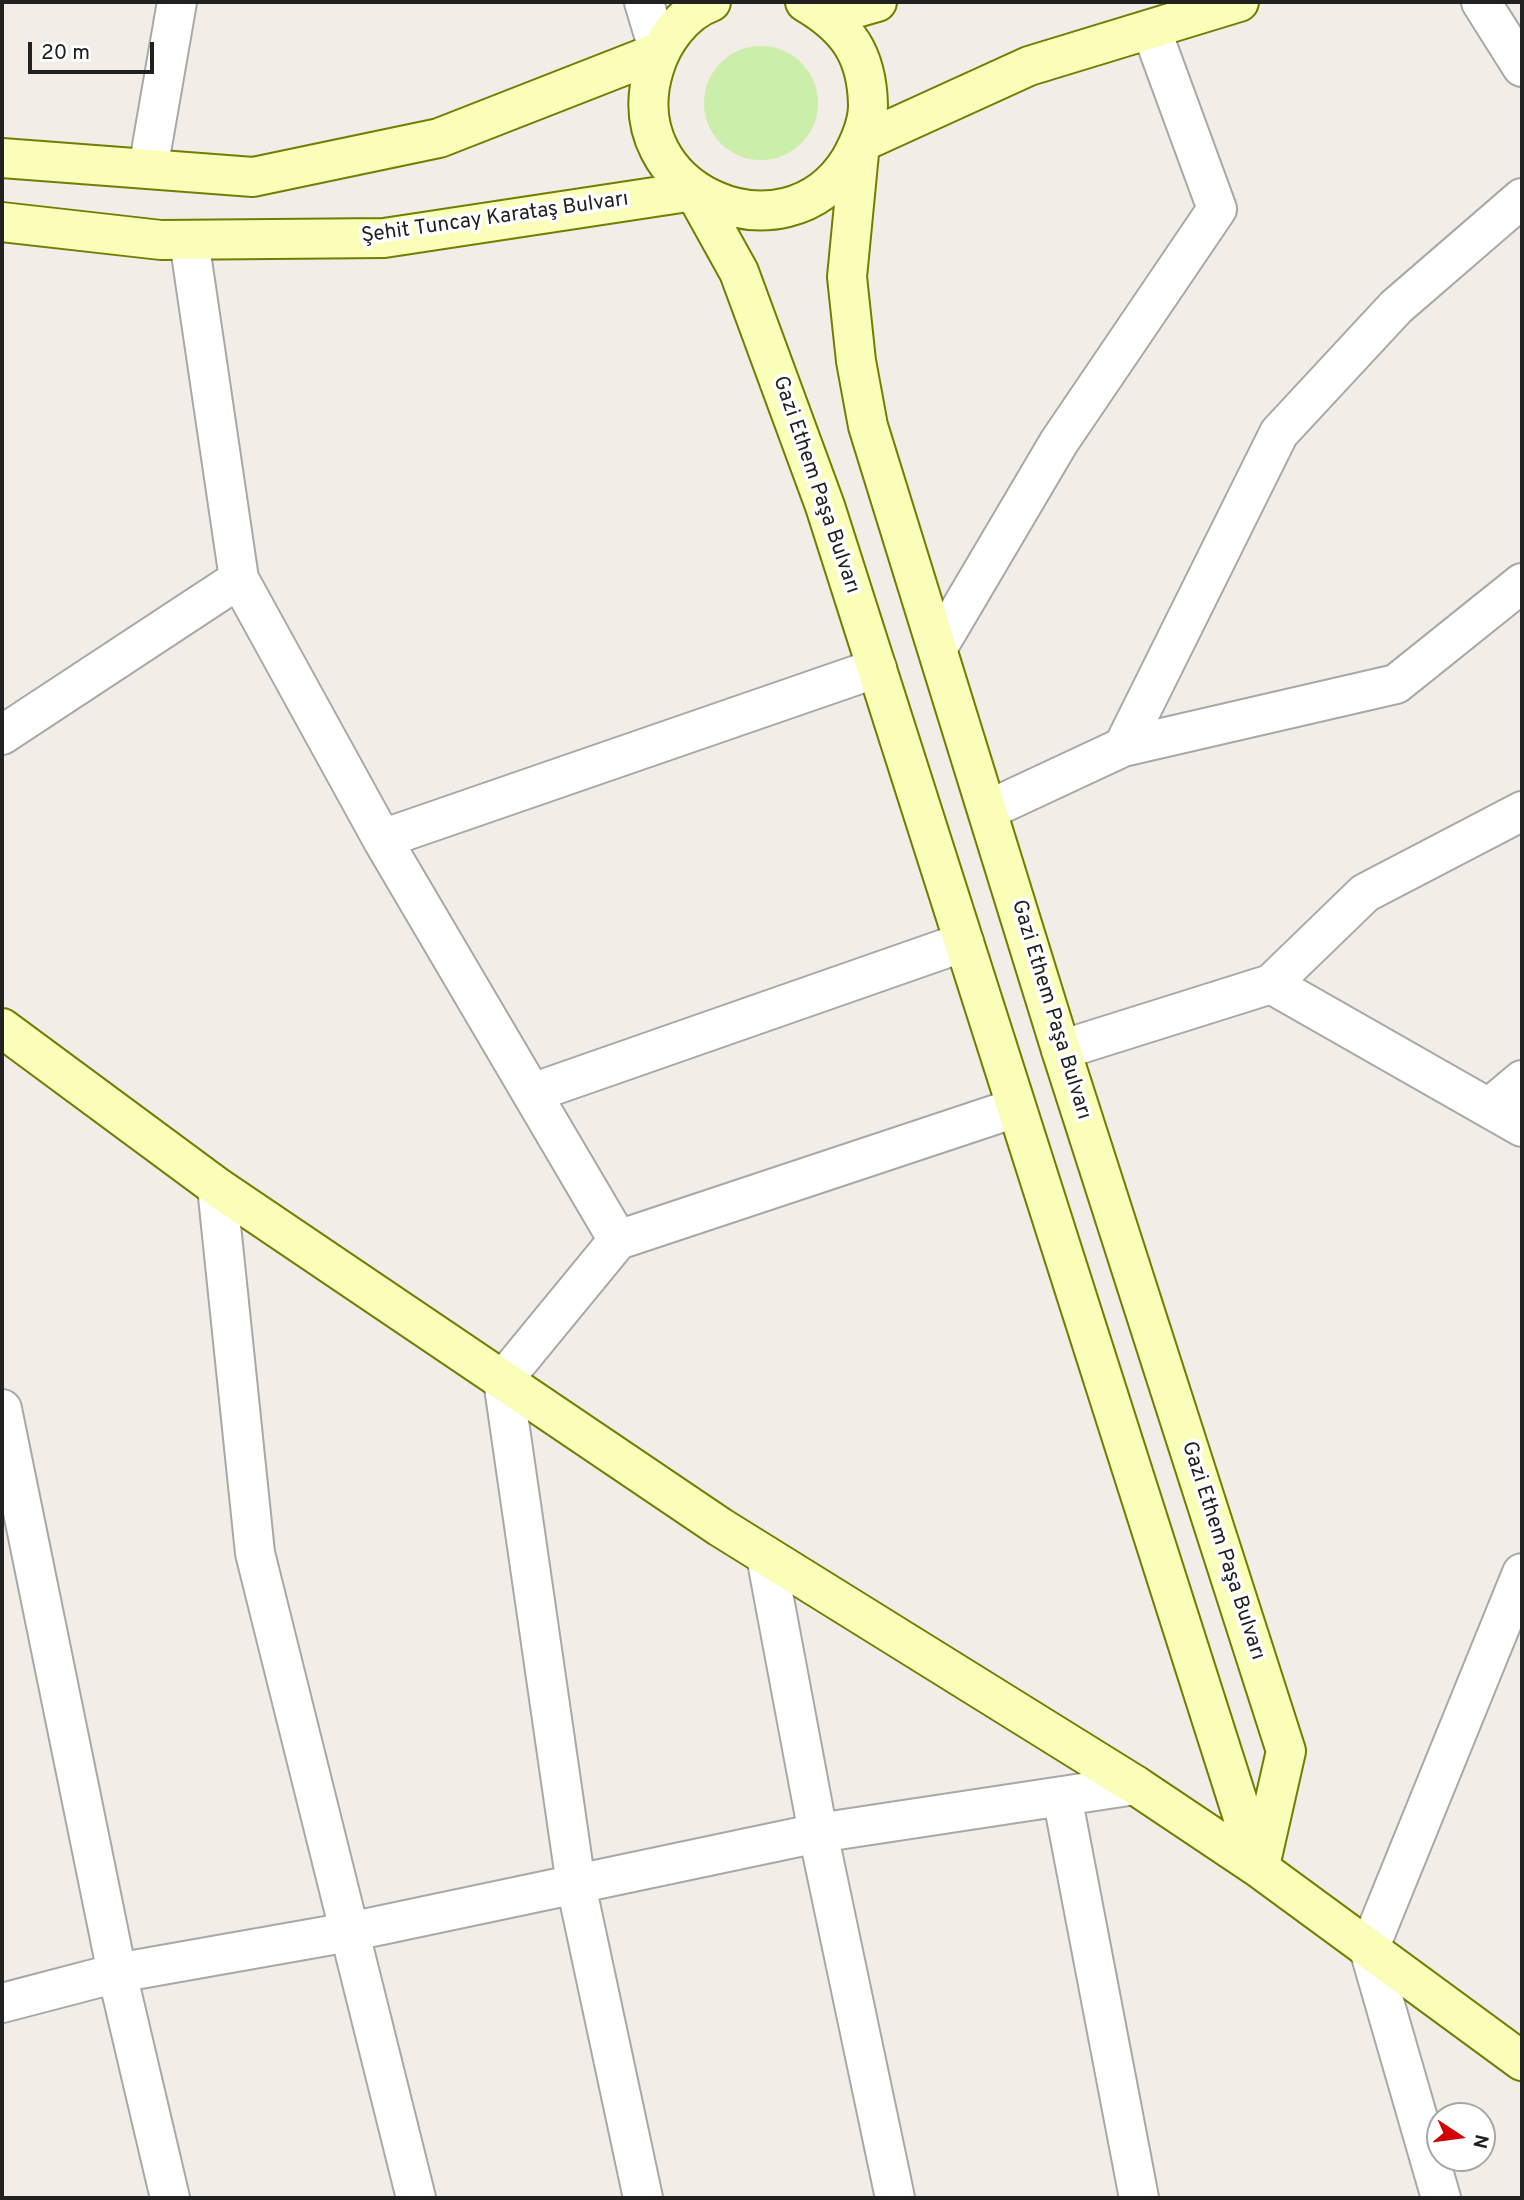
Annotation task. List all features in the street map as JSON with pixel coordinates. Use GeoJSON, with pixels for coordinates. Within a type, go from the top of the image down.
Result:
{"type":"FeatureCollection","features":[{"type":"Feature","properties":{"kind":"main road"},"geometry":{"type":"LineString","coordinates":[[711,2],[704,4],[678,25],[659,52],[650,82],[651,123],[656,143],[672,169],[694,191],[724,206],[756,211],[789,207],[818,193],[843,171],[860,143],[868,108],[865,74],[851,41],[817,9]]}},
{"type":"Feature","properties":{"kind":"main road"},"geometry":{"type":"LineString","coordinates":[[817,9],[877,2]]}},
{"type":"Feature","properties":{"kind":"main road"},"geometry":{"type":"LineString","coordinates":[[860,143],[1029,66],[1239,2]]}},
{"type":"Feature","properties":{"kind":"main road"},"geometry":{"type":"LineString","coordinates":[[2,158],[253,177],[439,138],[659,52]]}},
{"type":"Feature","properties":{"kind":"main road","name":"Gazi Ethem Paşa Bulvarı"},"geometry":{"type":"LineString","coordinates":[[860,143],[847,277],[856,361],[868,426],[1061,1050],[1286,1751],[1259,1868]]}},
{"type":"Feature","properties":{"kind":"main road","name":"Gazi Ethem Paşa Bulvarı"},"geometry":{"type":"LineString","coordinates":[[694,191],[739,272],[825,506],[1259,1868]]}},
{"type":"Feature","properties":{"kind":"main road","name":"Şehit Tuncay Karataş Bulvarı"},"geometry":{"type":"LineString","coordinates":[[2,222],[161,240],[384,238],[694,191]]}},
{"type":"Feature","properties":{"kind":"main road"},"geometry":{"type":"LineString","coordinates":[[2,1028],[217,1187],[766,1556],[1135,1785],[1259,1868],[1522,2061]]}},
{"type":"Feature","properties":{"kind":"street"},"geometry":{"type":"LineString","coordinates":[[148,169],[177,2]]}},
{"type":"Feature","properties":{"kind":"street"},"geometry":{"type":"LineString","coordinates":[[644,2],[659,52]]}},
{"type":"Feature","properties":{"kind":"street"},"geometry":{"type":"LineString","coordinates":[[1481,2],[1522,68]]}},
{"type":"Feature","properties":{"kind":"street"},"geometry":{"type":"LineString","coordinates":[[938,647],[1059,442],[1217,209],[1151,29]]}},
{"type":"Feature","properties":{"kind":"street"},"geometry":{"type":"LineString","coordinates":[[1123,747],[1279,433],[1396,307],[1522,198]]}},
{"type":"Feature","properties":{"kind":"street"},"geometry":{"type":"LineString","coordinates":[[189,240],[239,579],[382,839],[618,1240]]}},
{"type":"Feature","properties":{"kind":"street"},"geometry":{"type":"LineString","coordinates":[[2,736],[239,579]]}},
{"type":"Feature","properties":{"kind":"street"},"geometry":{"type":"LineString","coordinates":[[988,810],[1123,747],[1396,684],[1522,583]]}},
{"type":"Feature","properties":{"kind":"street"},"geometry":{"type":"LineString","coordinates":[[382,839],[877,668]]}},
{"type":"Feature","properties":{"kind":"street"},"geometry":{"type":"LineString","coordinates":[[1061,1050],[1271,984],[1365,893],[1522,811]]}},
{"type":"Feature","properties":{"kind":"street"},"geometry":{"type":"LineString","coordinates":[[532,1093],[964,942]]}},
{"type":"Feature","properties":{"kind":"street"},"geometry":{"type":"LineString","coordinates":[[1271,984],[1522,1127]]}},
{"type":"Feature","properties":{"kind":"street"},"geometry":{"type":"LineString","coordinates":[[1490,1107],[1522,1080]]}},
{"type":"Feature","properties":{"kind":"street"},"geometry":{"type":"LineString","coordinates":[[643,2198],[576,1885],[503,1380],[618,1240],[1016,1108]]}},
{"type":"Feature","properties":{"kind":"street"},"geometry":{"type":"LineString","coordinates":[[217,1187],[256,1553],[416,2198]]}},
{"type":"Feature","properties":{"kind":"street"},"geometry":{"type":"LineString","coordinates":[[2,1409],[117,1973],[170,2198]]}},
{"type":"Feature","properties":{"kind":"street"},"geometry":{"type":"LineString","coordinates":[[766,1556],[818,1833],[895,2198]]}},
{"type":"Feature","properties":{"kind":"street"},"geometry":{"type":"LineString","coordinates":[[1441,2198],[1370,1949],[1522,1573]]}},
{"type":"Feature","properties":{"kind":"street"},"geometry":{"type":"LineString","coordinates":[[2,2003],[117,1973],[349,1932],[818,1833],[1135,1785]]}},
{"type":"Feature","properties":{"kind":"street"},"geometry":{"type":"LineString","coordinates":[[1062,1796],[1139,2198]]}},
{"type":"Feature","properties":{"kind":"green space"},"geometry":{"type":"Polygon","coordinates":[[[761,46],[783,50],[793,55],[809,71],[814,81],[818,103],[814,125],[809,135],[793,151],[783,156],[761,160],[739,156],[729,151],[713,135],[708,125],[704,103],[708,81],[713,71],[729,55],[739,50],[761,46]]]}}]}
